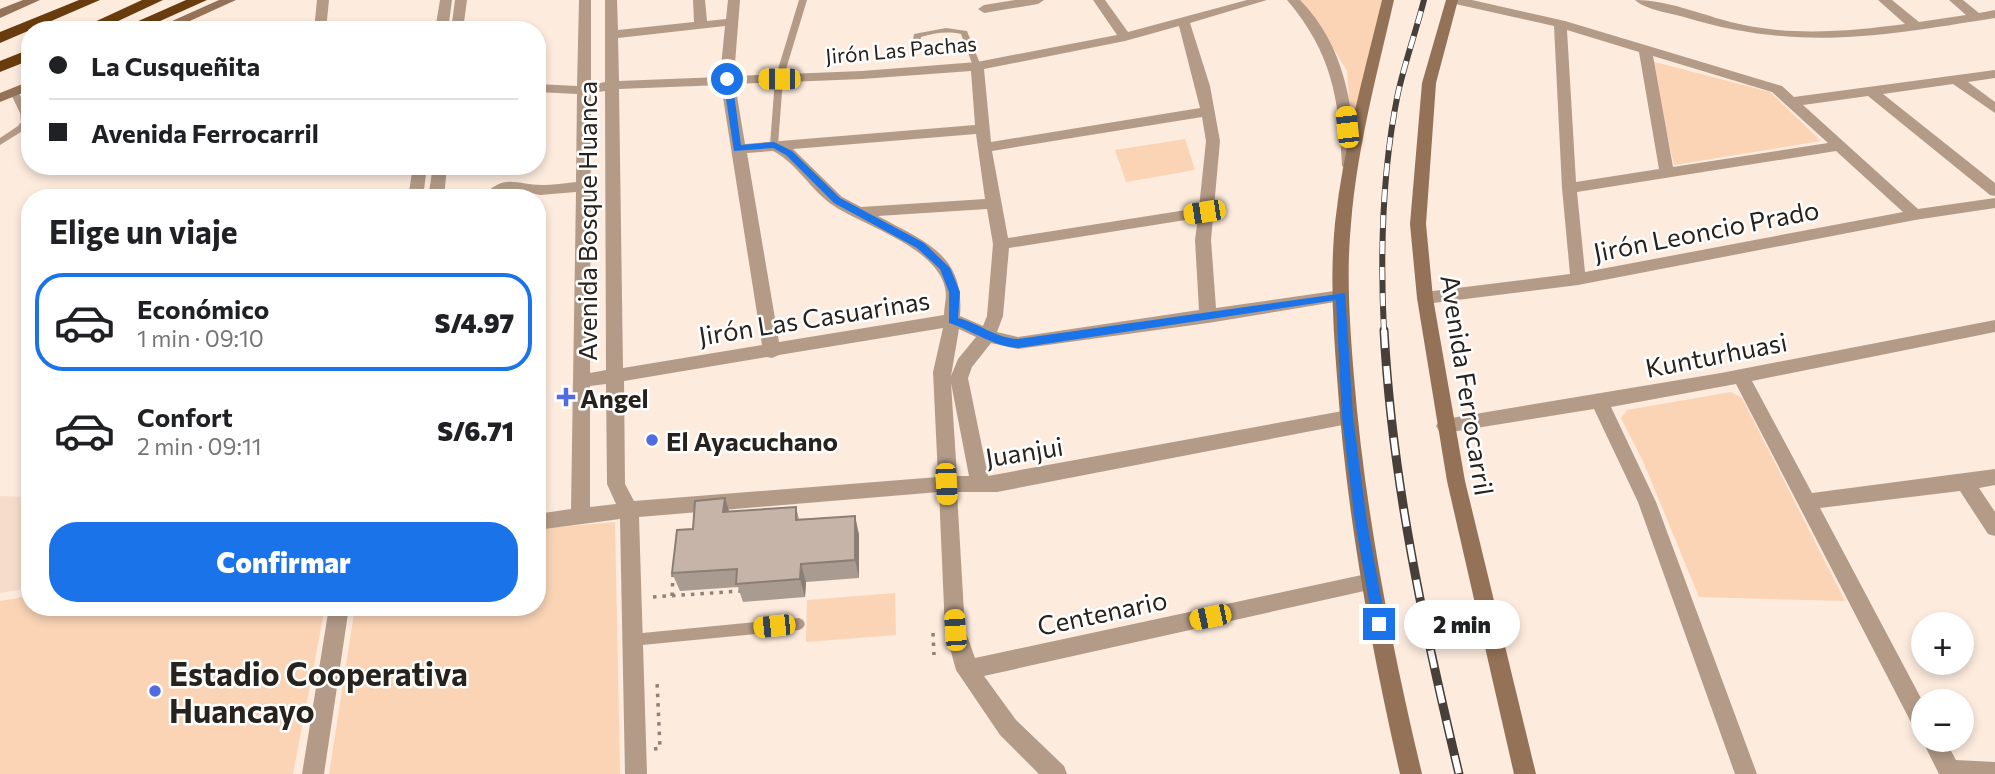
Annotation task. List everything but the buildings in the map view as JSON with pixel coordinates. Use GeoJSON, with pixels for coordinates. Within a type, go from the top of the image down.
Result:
{"type":"FeatureCollection","features":[{"type":"Feature","properties":{"kind":"highway"},"geometry":{"type":"LineString","coordinates":[[41,21],[92,0]]}},
{"type":"Feature","properties":{"kind":"highway"},"geometry":{"type":"LineString","coordinates":[[106,21],[155,0]]}},
{"type":"Feature","properties":{"kind":"highway"},"geometry":{"type":"LineString","coordinates":[[148,21],[199,0]]}},
{"type":"Feature","properties":{"kind":"highway"},"geometry":{"type":"LineString","coordinates":[[0,38],[21,29]]}},
{"type":"Feature","properties":{"kind":"highway"},"geometry":{"type":"LineString","coordinates":[[0,67],[21,58]]}},
{"type":"Feature","properties":{"kind":"highway"},"geometry":{"type":"LineString","coordinates":[[0,76],[21,68]]}},
{"type":"Feature","properties":{"kind":"main road"},"geometry":{"type":"LineString","coordinates":[[0,14],[20,3],[34,0]]}},
{"type":"Feature","properties":{"kind":"main road"},"geometry":{"type":"LineString","coordinates":[[180,21],[230,0]]}},
{"type":"Feature","properties":{"kind":"main road"},"geometry":{"type":"LineString","coordinates":[[1388,0],[1350,177],[1343,226],[1341,296],[1348,417],[1371,582],[1411,774]]}},
{"type":"Feature","properties":{"kind":"main road","name":"Avenida Ferrocarril"},"geometry":{"type":"LineString","coordinates":[[1453,0],[1429,83],[1418,224],[1425,298],[1445,426],[1485,612],[1525,774]]}},
{"type":"Feature","properties":{"kind":"main road"},"geometry":{"type":"LineString","coordinates":[[0,98],[21,89]]}},
{"type":"Feature","properties":{"kind":"street"},"geometry":{"type":"LineString","coordinates":[[321,21],[323,0]]}},
{"type":"Feature","properties":{"kind":"street"},"geometry":{"type":"LineString","coordinates":[[442,21],[446,0]]}},
{"type":"Feature","properties":{"kind":"street"},"geometry":{"type":"LineString","coordinates":[[458,21],[461,0]]}},
{"type":"Feature","properties":{"kind":"street"},"geometry":{"type":"LineString","coordinates":[[580,518],[585,0]]}},
{"type":"Feature","properties":{"kind":"street","name":"Avenida Bosque Huanca"},"geometry":{"type":"LineString","coordinates":[[611,0],[616,484],[629,510],[636,774]]}},
{"type":"Feature","properties":{"kind":"street"},"geometry":{"type":"LineString","coordinates":[[699,0],[701,25]]}},
{"type":"Feature","properties":{"kind":"street"},"geometry":{"type":"LineString","coordinates":[[734,0],[727,79],[772,352]]}},
{"type":"Feature","properties":{"kind":"street"},"geometry":{"type":"LineString","coordinates":[[984,9],[1038,0]]}},
{"type":"Feature","properties":{"kind":"street"},"geometry":{"type":"LineString","coordinates":[[1099,0],[1125,37]]}},
{"type":"Feature","properties":{"kind":"street","name":"Jirón Las Pachas"},"geometry":{"type":"LineString","coordinates":[[546,88],[585,90],[613,85],[779,79],[977,66],[1125,37],[1261,0]]}},
{"type":"Feature","properties":{"kind":"street"},"geometry":{"type":"LineString","coordinates":[[1293,0],[1329,50],[1343,85],[1350,177]]}},
{"type":"Feature","properties":{"kind":"street"},"geometry":{"type":"LineString","coordinates":[[1453,0],[1560,24],[1777,89],[1915,215]]}},
{"type":"Feature","properties":{"kind":"street"},"geometry":{"type":"LineString","coordinates":[[1641,0],[1758,32],[1802,36],[1995,14]]}},
{"type":"Feature","properties":{"kind":"street"},"geometry":{"type":"LineString","coordinates":[[1884,0],[1914,25]]}},
{"type":"Feature","properties":{"kind":"street"},"geometry":{"type":"LineString","coordinates":[[1955,0],[1977,17]]}},
{"type":"Feature","properties":{"kind":"street"},"geometry":{"type":"LineString","coordinates":[[612,35],[731,22]]}},
{"type":"Feature","properties":{"kind":"street"},"geometry":{"type":"LineString","coordinates":[[1184,23],[1209,111],[1213,141],[1203,240],[1208,317]]}},
{"type":"Feature","properties":{"kind":"street"},"geometry":{"type":"LineString","coordinates":[[1560,24],[1569,188],[1578,279]]}},
{"type":"Feature","properties":{"kind":"street"},"geometry":{"type":"LineString","coordinates":[[1645,50],[1667,173]]}},
{"type":"Feature","properties":{"kind":"street"},"geometry":{"type":"LineString","coordinates":[[977,66],[984,148],[1001,244],[996,316],[987,336],[964,364],[959,378],[980,485]]}},
{"type":"Feature","properties":{"kind":"street"},"geometry":{"type":"LineString","coordinates":[[1792,102],[1995,74]]}},
{"type":"Feature","properties":{"kind":"street"},"geometry":{"type":"LineString","coordinates":[[1957,80],[1995,109]]}},
{"type":"Feature","properties":{"kind":"street"},"geometry":{"type":"LineString","coordinates":[[1872,92],[1995,191]]}},
{"type":"Feature","properties":{"kind":"street"},"geometry":{"type":"LineString","coordinates":[[984,148],[1209,111]]}},
{"type":"Feature","properties":{"kind":"street"},"geometry":{"type":"LineString","coordinates":[[737,149],[982,130]]}},
{"type":"Feature","properties":{"kind":"street"},"geometry":{"type":"LineString","coordinates":[[774,145],[789,153],[837,201],[863,212],[921,246],[945,268],[954,292],[953,320],[942,372],[946,484],[955,630],[959,654],[967,670],[996,710],[1042,763],[1056,774]]}},
{"type":"Feature","properties":{"kind":"street"},"geometry":{"type":"LineString","coordinates":[[1569,188],[1840,146]]}},
{"type":"Feature","properties":{"kind":"street"},"geometry":{"type":"LineString","coordinates":[[505,189],[518,185],[536,189]]}},
{"type":"Feature","properties":{"kind":"street"},"geometry":{"type":"LineString","coordinates":[[546,189],[584,186]]}},
{"type":"Feature","properties":{"kind":"street"},"geometry":{"type":"LineString","coordinates":[[863,212],[995,203]]}},
{"type":"Feature","properties":{"kind":"street","name":"Jirón Leoncio Prado"},"geometry":{"type":"LineString","coordinates":[[1425,298],[1578,279],[1915,215],[1995,203]]}},
{"type":"Feature","properties":{"kind":"street"},"geometry":{"type":"LineString","coordinates":[[584,208],[614,205]]}},
{"type":"Feature","properties":{"kind":"street"},"geometry":{"type":"LineString","coordinates":[[1001,244],[1204,212]]}},
{"type":"Feature","properties":{"kind":"street","name":"Jirón Las Casuarinas"},"geometry":{"type":"LineString","coordinates":[[582,382],[953,320],[969,325],[1001,342],[1018,344],[1341,296]]}},
{"type":"Feature","properties":{"kind":"street","name":"Kunturhuasi"},"geometry":{"type":"LineString","coordinates":[[1445,426],[1600,403],[1995,326]]}},
{"type":"Feature","properties":{"kind":"street"},"geometry":{"type":"LineString","coordinates":[[1741,377],[1911,701]]}},
{"type":"Feature","properties":{"kind":"street"},"geometry":{"type":"LineString","coordinates":[[1600,403],[1647,502],[1746,774]]}},
{"type":"Feature","properties":{"kind":"street","name":"Juanjui"},"geometry":{"type":"LineString","coordinates":[[546,521],[629,510],[946,484],[997,484],[1348,417]]}},
{"type":"Feature","properties":{"kind":"street"},"geometry":{"type":"LineString","coordinates":[[1805,502],[1995,477]]}},
{"type":"Feature","properties":{"kind":"street"},"geometry":{"type":"LineString","coordinates":[[1965,483],[1995,528]]}},
{"type":"Feature","properties":{"kind":"street","name":"Centenario"},"geometry":{"type":"LineString","coordinates":[[967,670],[1371,582]]}},
{"type":"Feature","properties":{"kind":"street"},"geometry":{"type":"LineString","coordinates":[[313,774],[338,616]]}},
{"type":"Feature","properties":{"kind":"street"},"geometry":{"type":"LineString","coordinates":[[1939,752],[1950,773],[1995,773]]}},
{"type":"Feature","properties":{"kind":"lane"},"geometry":{"type":"LineString","coordinates":[[774,145],[779,79],[803,0]]}},
{"type":"Feature","properties":{"kind":"lane"},"geometry":{"type":"LineString","coordinates":[[916,46],[917,36],[955,30],[964,33],[977,66]]}},
{"type":"Feature","properties":{"kind":"lane"},"geometry":{"type":"LineString","coordinates":[[14,92],[21,107]]}},
{"type":"Feature","properties":{"kind":"lane"},"geometry":{"type":"LineString","coordinates":[[0,142],[21,128]]}},
{"type":"Feature","properties":{"kind":"lane"},"geometry":{"type":"LineString","coordinates":[[632,640],[799,624]]}},
{"type":"Feature","properties":{"kind":"path"},"geometry":{"type":"LineString","coordinates":[[672,596],[674,565]]}},
{"type":"Feature","properties":{"kind":"path"},"geometry":{"type":"LineString","coordinates":[[653,597],[741,591]]}},
{"type":"Feature","properties":{"kind":"shaded area"},"geometry":{"type":"Polygon","coordinates":[[[1296,0],[1382,0],[1352,138],[1347,71],[1317,22],[1296,0]]]}},
{"type":"Feature","properties":{"kind":"shaded area"},"geometry":{"type":"Polygon","coordinates":[[[1651,61],[1770,92],[1821,141],[1674,165],[1651,61]]]}},
{"type":"Feature","properties":{"kind":"shaded area"},"geometry":{"type":"Polygon","coordinates":[[[1185,139],[1195,170],[1126,182],[1115,150],[1185,139]]]}},
{"type":"Feature","properties":{"kind":"shaded area"},"geometry":{"type":"Polygon","coordinates":[[[1731,392],[1742,398],[1845,601],[1699,597],[1643,461],[1621,418],[1627,410],[1731,392]]]}},
{"type":"Feature","properties":{"kind":"shaded area"},"geometry":{"type":"Polygon","coordinates":[[[0,496],[21,497],[21,590],[0,593],[0,496]]]}},
{"type":"Feature","properties":{"kind":"shaded area"},"geometry":{"type":"Polygon","coordinates":[[[615,522],[620,774],[329,774],[354,616],[546,616],[546,528],[615,522]]]}},
{"type":"Feature","properties":{"kind":"shaded area"},"geometry":{"type":"Polygon","coordinates":[[[895,593],[896,635],[806,642],[807,600],[895,593]]]}},
{"type":"Feature","properties":{"kind":"shaded area","name":"Estadio Cooperativa Huancayo"},"geometry":{"type":"Polygon","coordinates":[[[21,598],[21,616],[323,616],[293,774],[0,774],[0,601],[21,598]]]}},
{"type":"Feature","properties":{"kind":"railway"},"geometry":{"type":"LineString","coordinates":[[1384,332],[1382,242],[1388,152],[1398,93],[1424,0]]}},
{"type":"Feature","properties":{"kind":"railway"},"geometry":{"type":"LineString","coordinates":[[1384,330],[1394,443],[1411,554],[1459,774]]}},
{"type":"Feature","properties":{"kind":"place","name":"Angel"},"geometry":{"type":"Point","coordinates":[566,397]}},
{"type":"Feature","properties":{"kind":"place","name":"El Ayacuchano"},"geometry":{"type":"Point","coordinates":[652,440]}},
{"type":"Feature","properties":{"kind":"place","name":"Estadio Cooperativa Huancayo"},"geometry":{"type":"Point","coordinates":[155,691]}},
{"type":"Feature","properties":{"kind":"route"},"geometry":{"type":"LineString","coordinates":[[727,79],[737,149],[774,145],[789,153],[837,201],[863,212],[921,246],[945,268],[954,292],[953,320],[969,325],[1001,342],[1018,344],[1341,296],[1348,417],[1361,522],[1379,624]]}}]}
